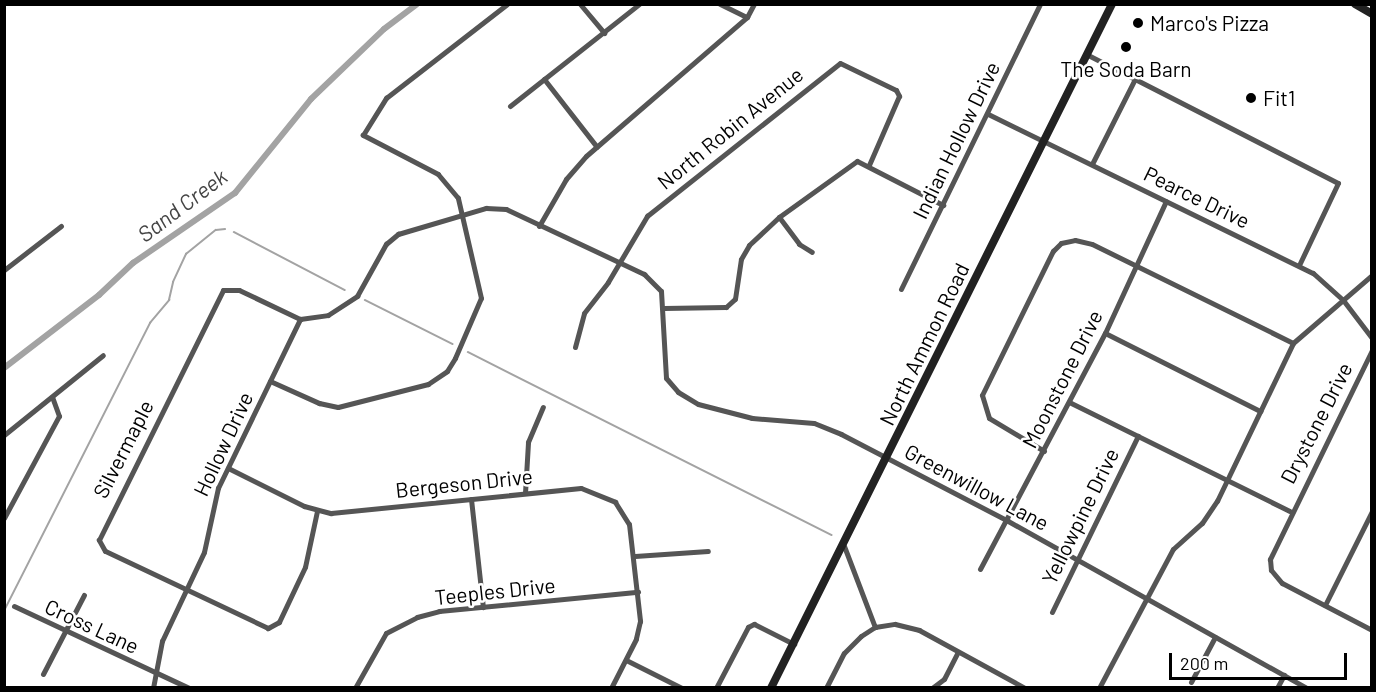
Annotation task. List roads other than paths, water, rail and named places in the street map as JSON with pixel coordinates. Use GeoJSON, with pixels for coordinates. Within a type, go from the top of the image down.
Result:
{"type":"FeatureCollection","features":[{"type":"Feature","properties":{"kind":"main road","name":"North Ammon Road"},"geometry":{"type":"LineString","coordinates":[[771,687],[844,546],[1111,4]]}},
{"type":"Feature","properties":{"kind":"main road"},"geometry":{"type":"LineString","coordinates":[[1355,4],[1371,14]]}},
{"type":"Feature","properties":{"kind":"street"},"geometry":{"type":"LineString","coordinates":[[270,381],[319,403],[338,407],[408,392],[447,371],[476,315],[481,298],[463,215],[450,183],[438,174],[363,135],[386,98],[507,4]]}},
{"type":"Feature","properties":{"kind":"street"},"geometry":{"type":"LineString","coordinates":[[580,4],[604,33]]}},
{"type":"Feature","properties":{"kind":"street"},"geometry":{"type":"LineString","coordinates":[[510,106],[639,4]]}},
{"type":"Feature","properties":{"kind":"street"},"geometry":{"type":"LineString","coordinates":[[720,4],[747,18]]}},
{"type":"Feature","properties":{"kind":"street"},"geometry":{"type":"LineString","coordinates":[[539,226],[566,179],[597,147],[747,18],[754,4]]}},
{"type":"Feature","properties":{"kind":"street","name":"Indian Hollow Drive"},"geometry":{"type":"LineString","coordinates":[[901,289],[1040,4]]}},
{"type":"Feature","properties":{"kind":"street"},"geometry":{"type":"LineString","coordinates":[[1086,54],[1338,183],[1299,266]]}},
{"type":"Feature","properties":{"kind":"street","name":"North Robin Avenue"},"geometry":{"type":"LineString","coordinates":[[575,347],[584,313],[647,216],[840,63],[896,90],[899,96],[869,165]]}},
{"type":"Feature","properties":{"kind":"street"},"geometry":{"type":"LineString","coordinates":[[544,79],[597,147]]}},
{"type":"Feature","properties":{"kind":"street"},"geometry":{"type":"LineString","coordinates":[[1092,164],[1135,79]]}},
{"type":"Feature","properties":{"kind":"street","name":"Pearce Drive"},"geometry":{"type":"LineString","coordinates":[[988,114],[1299,266],[1343,300],[1371,338]]}},
{"type":"Feature","properties":{"kind":"street"},"geometry":{"type":"LineString","coordinates":[[664,308],[726,307],[735,299],[741,259],[749,245],[779,217],[845,167],[857,161],[869,165],[943,205]]}},
{"type":"Feature","properties":{"kind":"street","name":"Moonstone Drive"},"geometry":{"type":"LineString","coordinates":[[980,569],[1008,520],[1105,333],[1166,201]]}},
{"type":"Feature","properties":{"kind":"street","name":"Greenwillow Lane"},"geometry":{"type":"LineString","coordinates":[[300,319],[328,315],[350,303],[386,243],[398,234],[486,208],[506,209],[617,265],[644,274],[661,291],[664,308],[666,378],[678,392],[725,414],[814,423],[888,457],[1008,520],[1307,687]]}},
{"type":"Feature","properties":{"kind":"street"},"geometry":{"type":"LineString","coordinates":[[779,217],[799,244],[812,252]]}},
{"type":"Feature","properties":{"kind":"street"},"geometry":{"type":"LineString","coordinates":[[4,270],[62,226]]}},
{"type":"Feature","properties":{"kind":"street"},"geometry":{"type":"LineString","coordinates":[[1044,451],[1001,429],[983,406],[982,395],[1053,251],[1061,243],[1075,240],[1092,244],[1293,343]]}},
{"type":"Feature","properties":{"kind":"street"},"geometry":{"type":"LineString","coordinates":[[1099,687],[1162,567],[1184,535],[1203,522],[1293,343],[1371,275]]}},
{"type":"Feature","properties":{"kind":"street","name":"Silvermaple"},"geometry":{"type":"LineString","coordinates":[[300,319],[231,287],[217,297],[99,534],[105,551],[260,626],[274,626],[305,567],[317,511]]}},
{"type":"Feature","properties":{"kind":"street","name":"Hollow Drive"},"geometry":{"type":"LineString","coordinates":[[153,687],[162,641],[204,552],[213,500],[300,319]]}},
{"type":"Feature","properties":{"kind":"street"},"geometry":{"type":"LineString","coordinates":[[1105,333],[1260,411]]}},
{"type":"Feature","properties":{"kind":"street","name":"Drystone Drive"},"geometry":{"type":"LineString","coordinates":[[1371,350],[1274,545],[1271,570],[1282,583],[1371,630]]}},
{"type":"Feature","properties":{"kind":"street"},"geometry":{"type":"LineString","coordinates":[[4,435],[103,356]]}},
{"type":"Feature","properties":{"kind":"street"},"geometry":{"type":"LineString","coordinates":[[4,518],[58,416],[52,397]]}},
{"type":"Feature","properties":{"kind":"street"},"geometry":{"type":"LineString","coordinates":[[1069,402],[1290,511]]}},
{"type":"Feature","properties":{"kind":"street"},"geometry":{"type":"LineString","coordinates":[[525,493],[528,442],[543,407]]}},
{"type":"Feature","properties":{"kind":"street","name":"Yellowpine Drive"},"geometry":{"type":"LineString","coordinates":[[1052,612],[1138,436]]}},
{"type":"Feature","properties":{"kind":"street","name":"Bergeson Drive"},"geometry":{"type":"LineString","coordinates":[[228,468],[317,511],[332,513],[581,488],[615,502],[629,524],[635,556],[640,621],[626,660],[611,687]]}},
{"type":"Feature","properties":{"kind":"street"},"geometry":{"type":"LineString","coordinates":[[471,499],[483,607]]}},
{"type":"Feature","properties":{"kind":"street"},"geometry":{"type":"LineString","coordinates":[[1325,605],[1371,511]]}},
{"type":"Feature","properties":{"kind":"street"},"geometry":{"type":"LineString","coordinates":[[844,546],[875,627]]}},
{"type":"Feature","properties":{"kind":"street"},"geometry":{"type":"LineString","coordinates":[[635,556],[708,551]]}},
{"type":"Feature","properties":{"kind":"street","name":"Teeples Drive"},"geometry":{"type":"LineString","coordinates":[[354,687],[379,641],[399,624],[439,611],[638,592]]}},
{"type":"Feature","properties":{"kind":"street"},"geometry":{"type":"LineString","coordinates":[[44,674],[84,595]]}},
{"type":"Feature","properties":{"kind":"street","name":"Cross Lane"},"geometry":{"type":"LineString","coordinates":[[14,606],[65,633],[157,671],[189,687]]}},
{"type":"Feature","properties":{"kind":"street"},"geometry":{"type":"LineString","coordinates":[[716,687],[748,627],[754,624],[794,644]]}},
{"type":"Feature","properties":{"kind":"street"},"geometry":{"type":"LineString","coordinates":[[826,687],[844,653],[875,627],[904,624],[1021,686]]}},
{"type":"Feature","properties":{"kind":"street"},"geometry":{"type":"LineString","coordinates":[[1191,682],[1215,637]]}},
{"type":"Feature","properties":{"kind":"street"},"geometry":{"type":"LineString","coordinates":[[932,687],[944,679],[958,652]]}},
{"type":"Feature","properties":{"kind":"street"},"geometry":{"type":"LineString","coordinates":[[626,660],[682,687]]}},
{"type":"Feature","properties":{"kind":"street"},"geometry":{"type":"LineString","coordinates":[[1277,687],[1284,675]]}},
{"type":"Feature","properties":{"kind":"waterway","name":"Sand Creek"},"geometry":{"type":"LineString","coordinates":[[4,368],[99,295],[133,263],[235,193],[311,99],[384,29],[417,4]]}},
{"type":"Feature","properties":{"kind":"waterway"},"geometry":{"type":"LineString","coordinates":[[4,611],[150,323],[169,300],[173,282],[186,254],[216,230],[225,229]]}},
{"type":"Feature","properties":{"kind":"waterway"},"geometry":{"type":"LineString","coordinates":[[234,232],[345,290]]}},
{"type":"Feature","properties":{"kind":"waterway"},"geometry":{"type":"LineString","coordinates":[[365,300],[453,344]]}},
{"type":"Feature","properties":{"kind":"waterway"},"geometry":{"type":"LineString","coordinates":[[468,352],[832,535]]}},
{"type":"Feature","properties":{"kind":"place","name":"Marco's Pizza"},"geometry":{"type":"Point","coordinates":[1138,23]}},
{"type":"Feature","properties":{"kind":"place","name":"The Soda Barn"},"geometry":{"type":"Point","coordinates":[1126,47]}},
{"type":"Feature","properties":{"kind":"place","name":"Fit1"},"geometry":{"type":"Point","coordinates":[1251,98]}}]}
